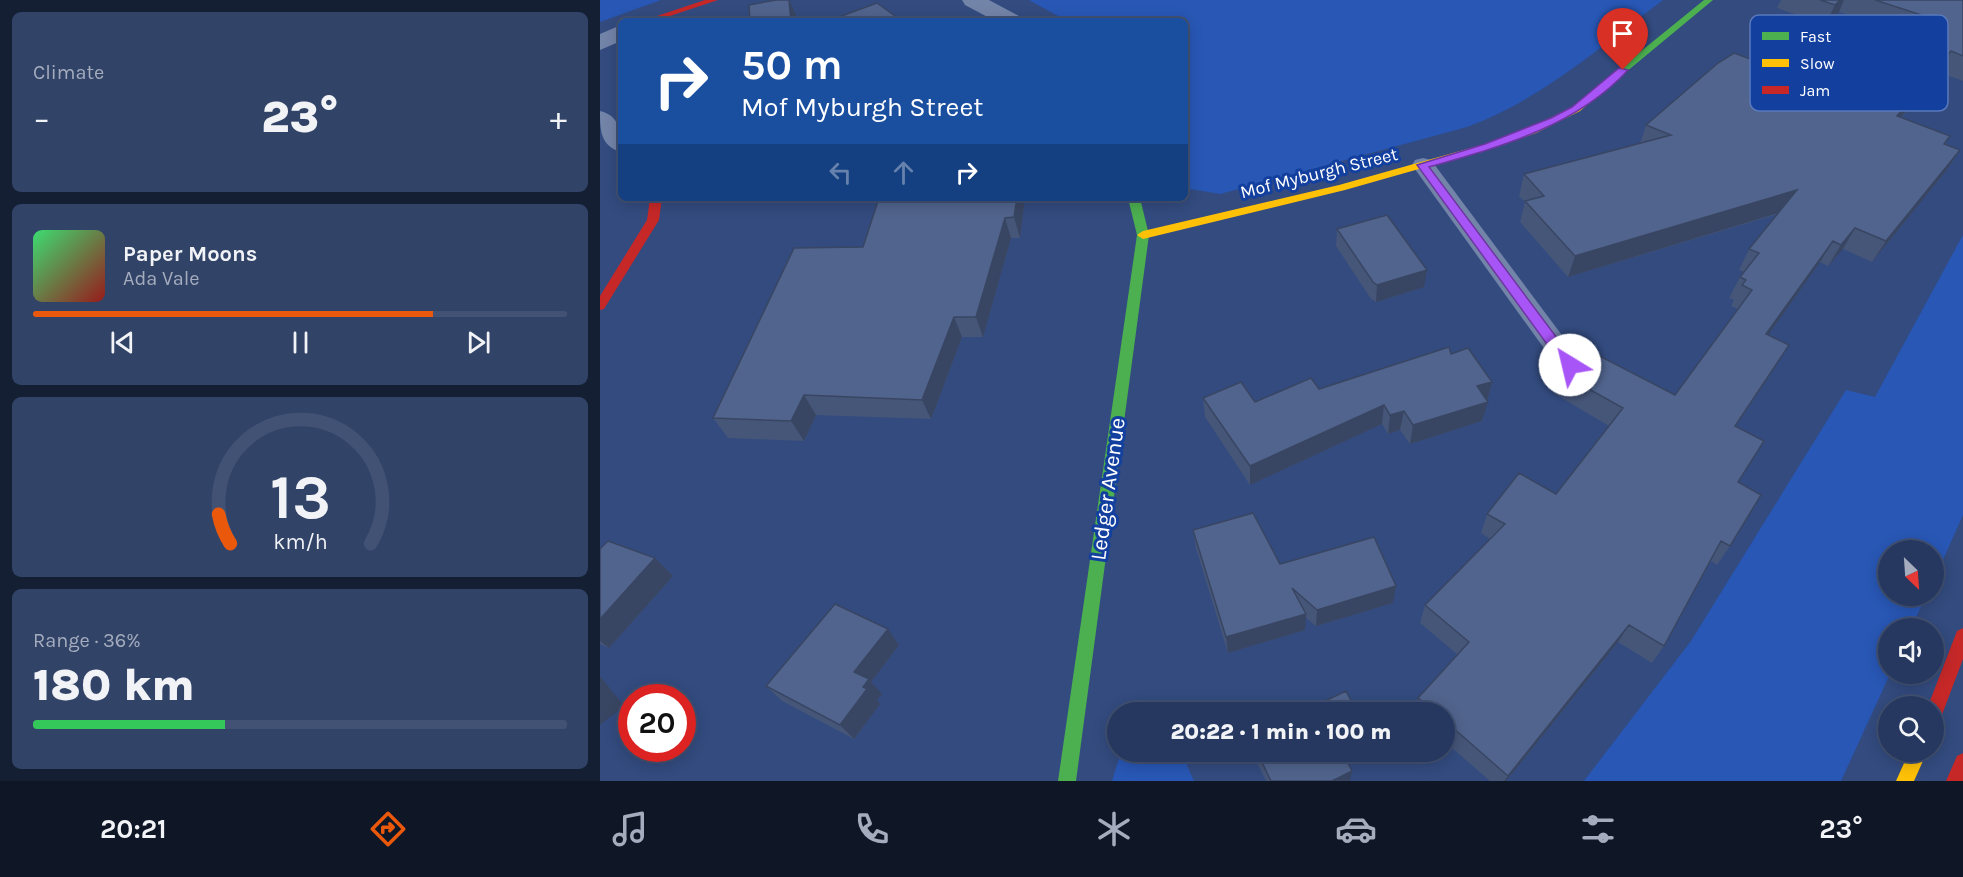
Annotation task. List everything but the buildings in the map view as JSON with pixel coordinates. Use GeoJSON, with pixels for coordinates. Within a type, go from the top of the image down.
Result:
{"type":"FeatureCollection","features":[{"type":"Feature","properties":{"kind":"street"},"geometry":{"type":"LineString","coordinates":[[656,18],[714,0]]}},
{"type":"Feature","properties":{"kind":"street"},"geometry":{"type":"LineString","coordinates":[[973,0],[1006,18]]}},
{"type":"Feature","properties":{"kind":"street","name":"Mof Myburgh Street"},"geometry":{"type":"LineString","coordinates":[[1143,235],[1423,165],[1532,131],[1576,109],[1709,0]]}},
{"type":"Feature","properties":{"kind":"street"},"geometry":{"type":"LineString","coordinates":[[600,44],[618,34]]}},
{"type":"Feature","properties":{"kind":"street"},"geometry":{"type":"LineString","coordinates":[[600,118],[618,140]]}},
{"type":"Feature","properties":{"kind":"street"},"geometry":{"type":"LineString","coordinates":[[600,306],[653,220],[656,201]]}},
{"type":"Feature","properties":{"kind":"street","name":"Ledger Avenue"},"geometry":{"type":"LineString","coordinates":[[1067,781],[1143,235],[1135,201]]}},
{"type":"Feature","properties":{"kind":"street"},"geometry":{"type":"LineString","coordinates":[[1941,696],[1963,636]]}},
{"type":"Feature","properties":{"kind":"street"},"geometry":{"type":"LineString","coordinates":[[1905,781],[1914,762]]}},
{"type":"Feature","properties":{"kind":"street"},"geometry":{"type":"LineString","coordinates":[[1955,781],[1963,762]]}},
{"type":"Feature","properties":{"kind":"lane"},"geometry":{"type":"LineString","coordinates":[[1423,165],[1570,365]]}},
{"type":"Feature","properties":{"kind":"shaded area"},"geometry":{"type":"Polygon","coordinates":[[[600,0],[661,0],[600,22],[600,0]]]}},
{"type":"Feature","properties":{"kind":"shaded area"},"geometry":{"type":"Polygon","coordinates":[[[1029,0],[1663,0],[1569,71],[1494,116],[1467,127],[1220,194],[1188,189],[1188,18],[1062,18],[1029,0]]]}},
{"type":"Feature","properties":{"kind":"shaded area"},"geometry":{"type":"Polygon","coordinates":[[[1963,235],[1963,515],[1944,558],[1944,540],[1878,540],[1878,606],[1921,606],[1916,618],[1878,618],[1878,684],[1885,684],[1841,781],[1584,781],[1691,641],[1846,390],[1875,397],[1963,235]]]}},
{"type":"Feature","properties":{"kind":"shaded area"},"geometry":{"type":"Polygon","coordinates":[[[1118,762],[1185,762],[1194,781],[1112,781],[1118,762]]]}},
{"type":"Feature","properties":{"kind":"traffic: fast"},"geometry":{"type":"LineString","coordinates":[[1611,80],[1709,0]]}},
{"type":"Feature","properties":{"kind":"traffic: fast"},"geometry":{"type":"LineString","coordinates":[[1067,781],[1143,235],[1135,201]]}},
{"type":"Feature","properties":{"kind":"traffic: slow"},"geometry":{"type":"LineString","coordinates":[[1143,235],[1341,188],[1489,146],[1532,131],[1576,109],[1611,80]]}},
{"type":"Feature","properties":{"kind":"traffic: slow"},"geometry":{"type":"LineString","coordinates":[[1905,781],[1914,762]]}},
{"type":"Feature","properties":{"kind":"traffic: jam"},"geometry":{"type":"LineString","coordinates":[[656,18],[714,0]]}},
{"type":"Feature","properties":{"kind":"traffic: jam"},"geometry":{"type":"LineString","coordinates":[[600,306],[653,220],[656,201]]}},
{"type":"Feature","properties":{"kind":"traffic: jam"},"geometry":{"type":"LineString","coordinates":[[1941,696],[1963,636]]}},
{"type":"Feature","properties":{"kind":"traffic: jam"},"geometry":{"type":"LineString","coordinates":[[1955,781],[1963,762]]}},
{"type":"Feature","properties":{"kind":"route"},"geometry":{"type":"LineString","coordinates":[[1570,365],[1423,165],[1532,131],[1576,109],[1623,70]]}}]}
